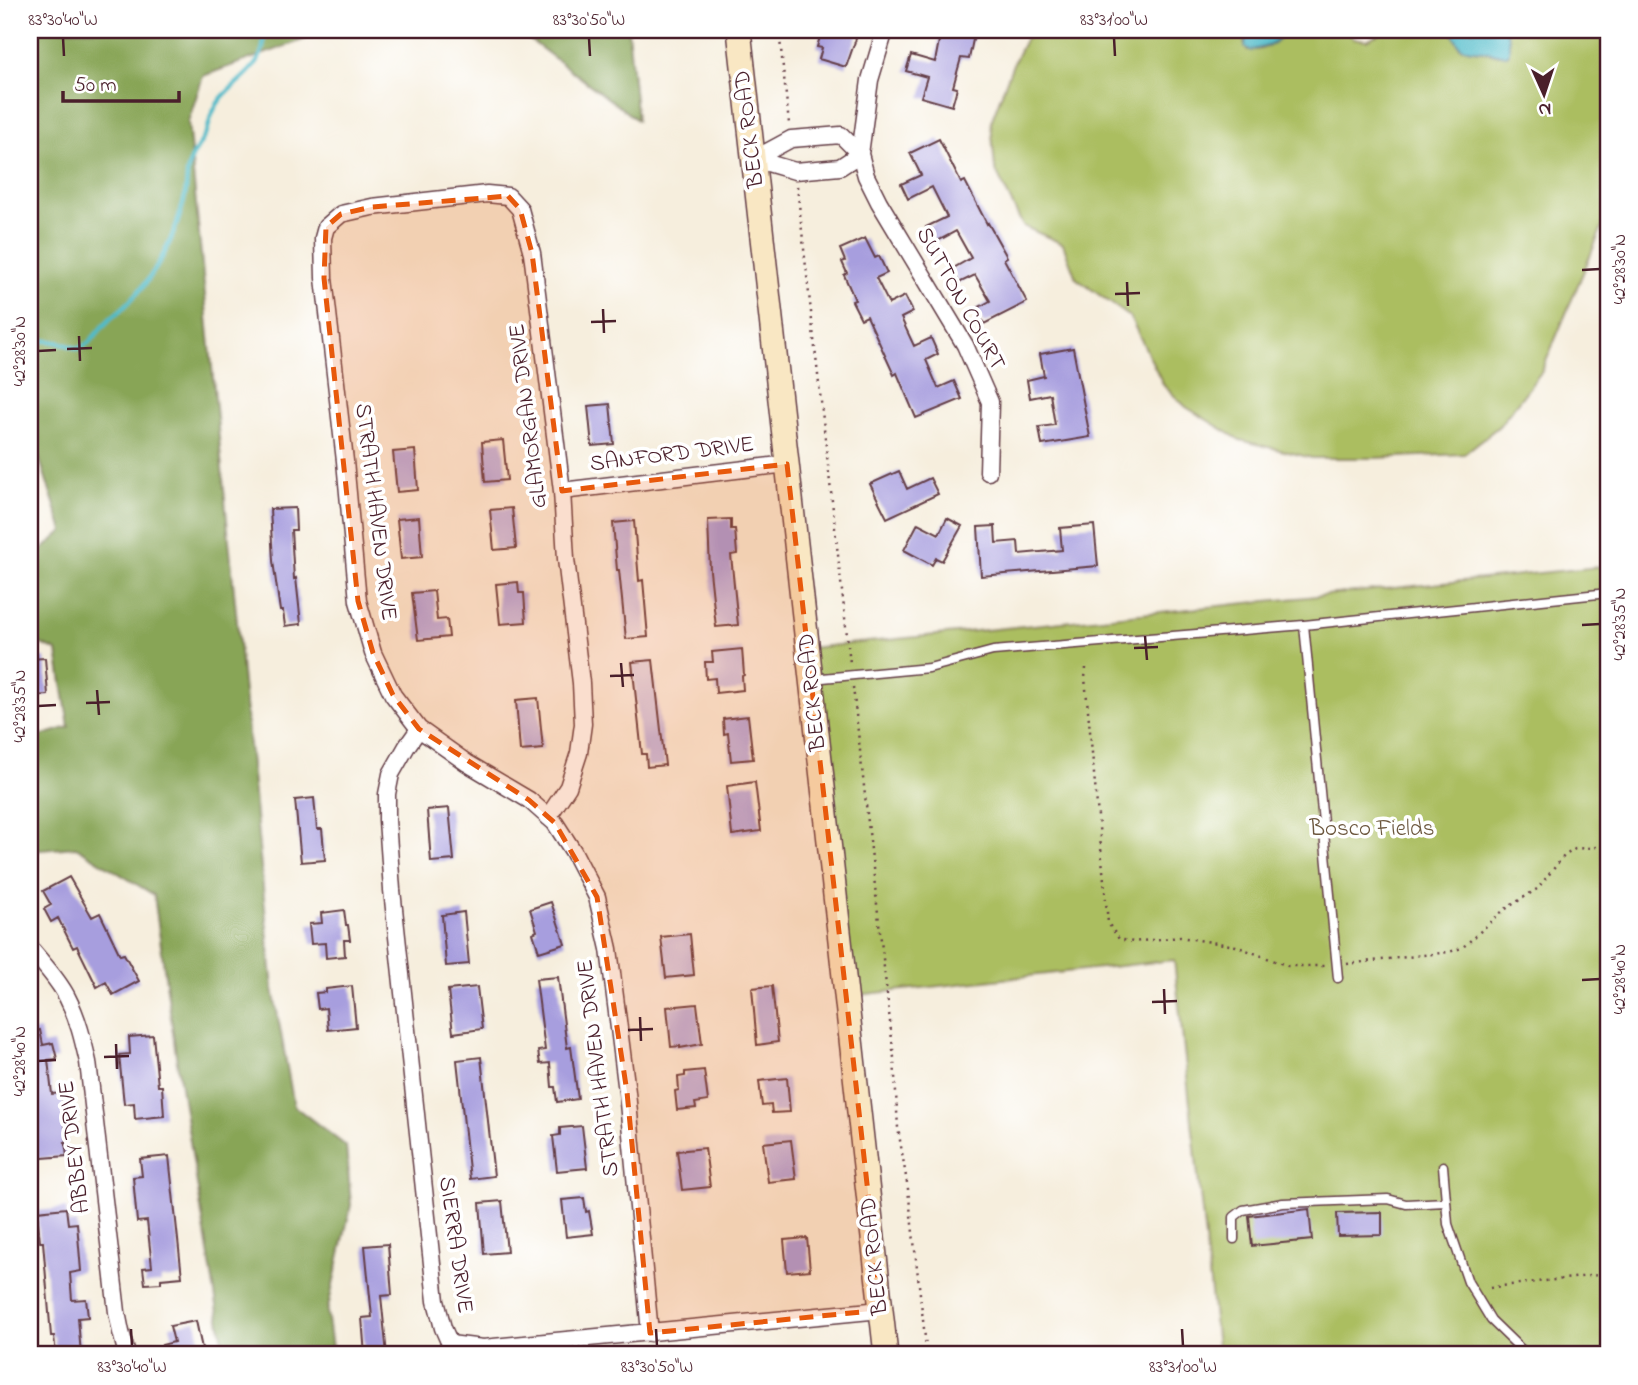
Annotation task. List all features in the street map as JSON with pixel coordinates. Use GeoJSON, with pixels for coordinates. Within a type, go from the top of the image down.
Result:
{"type":"FeatureCollection","features":[{"type":"Feature","properties":{"kind":"main road","name":"BECK ROAD"},"geometry":{"type":"LineString","coordinates":[[739,30],[886,1355]]}},
{"type":"Feature","properties":{"kind":"street","name":"SUTTON COURT"},"geometry":{"type":"LineString","coordinates":[[885,30],[870,80],[860,154],[866,176],[879,202],[965,345],[990,402],[988,472]]}},
{"type":"Feature","properties":{"kind":"street"},"geometry":{"type":"LineString","coordinates":[[841,135],[860,154],[840,167],[795,171],[754,159],[791,139],[841,135]]}},
{"type":"Feature","properties":{"kind":"street","name":"GLAMORGAN DRIVE"},"geometry":{"type":"LineString","coordinates":[[326,227],[341,214],[372,207],[487,194],[508,196],[520,209],[532,253],[562,491],[566,559],[581,683],[583,724],[579,753],[568,787],[548,817]]}},
{"type":"Feature","properties":{"kind":"street","name":"STRATH HAVEN DRIVE"},"geometry":{"type":"LineString","coordinates":[[326,227],[323,238],[324,278],[358,601],[373,653],[393,695],[419,729],[467,763],[529,800],[555,823],[573,850],[597,897],[609,949],[627,1092],[650,1333]]}},
{"type":"Feature","properties":{"kind":"street","name":"SANFORD DRIVE"},"geometry":{"type":"LineString","coordinates":[[562,491],[787,464]]}},
{"type":"Feature","properties":{"kind":"street","name":"SIERRA DRIVE"},"geometry":{"type":"LineString","coordinates":[[419,729],[391,774],[387,794],[387,820],[392,890],[436,1301],[450,1344],[483,1348],[881,1310]]}},
{"type":"Feature","properties":{"kind":"street","name":"ABBEY DRIVE"},"geometry":{"type":"LineString","coordinates":[[30,948],[66,995],[83,1038],[117,1312],[128,1355]]}},
{"type":"Feature","properties":{"kind":"lane"},"geometry":{"type":"LineString","coordinates":[[812,679],[929,668],[993,652],[1304,625],[1608,593]]}},
{"type":"Feature","properties":{"kind":"lane"},"geometry":{"type":"LineString","coordinates":[[1304,625],[1338,978]]}},
{"type":"Feature","properties":{"kind":"lane"},"geometry":{"type":"LineString","coordinates":[[1443,1166],[1448,1224],[1468,1282],[1491,1320],[1527,1355]]}},
{"type":"Feature","properties":{"kind":"lane"},"geometry":{"type":"LineString","coordinates":[[1234,1239],[1234,1217],[1243,1210],[1270,1205],[1388,1199],[1406,1204],[1446,1202]]}},
{"type":"Feature","properties":{"kind":"path"},"geometry":{"type":"LineString","coordinates":[[779,30],[791,139]]}},
{"type":"Feature","properties":{"kind":"path"},"geometry":{"type":"LineString","coordinates":[[795,171],[894,1058],[898,1128],[908,1189],[927,1355]]}},
{"type":"Feature","properties":{"kind":"path"},"geometry":{"type":"LineString","coordinates":[[1086,668],[1108,923],[1119,939],[1133,942],[1180,937],[1236,946],[1288,966],[1317,967],[1450,952],[1462,948],[1504,910],[1537,889],[1564,856],[1575,849],[1608,846]]}},
{"type":"Feature","properties":{"kind":"path"},"geometry":{"type":"LineString","coordinates":[[1490,1288],[1608,1274]]}},
{"type":"Feature","properties":{"kind":"highlighted area"},"geometry":{"type":"Polygon","coordinates":[[[508,196],[520,209],[532,253],[562,491],[787,464],[881,1310],[650,1333],[627,1092],[597,897],[555,823],[529,800],[419,729],[393,695],[373,653],[358,601],[324,278],[326,227],[341,214],[372,207],[508,196]]]}},
{"type":"Feature","properties":{"kind":"green space"},"geometry":{"type":"Polygon","coordinates":[[[30,30],[389,30],[325,32],[203,76],[188,122],[273,989],[294,1106],[346,1146],[351,1205],[327,1312],[333,1355],[225,1355],[177,1062],[154,895],[76,847],[30,851],[30,739],[69,727],[57,651],[30,639],[30,561],[63,531],[35,445],[30,443],[30,30]]]}},
{"type":"Feature","properties":{"kind":"green space"},"geometry":{"type":"Polygon","coordinates":[[[517,30],[628,30],[637,120],[517,30]]]}},
{"type":"Feature","properties":{"kind":"green space"},"geometry":{"type":"Polygon","coordinates":[[[1030,30],[1246,30],[1244,42],[1247,50],[1253,50],[1273,43],[1283,30],[1347,30],[1353,38],[1367,40],[1386,30],[1451,30],[1460,47],[1499,55],[1509,40],[1506,30],[1608,30],[1608,213],[1542,371],[1499,426],[1464,454],[1312,458],[1240,440],[1186,407],[1164,386],[1130,317],[1076,278],[1063,244],[1023,226],[995,169],[991,122],[1013,64],[1030,30]]]}},
{"type":"Feature","properties":{"kind":"green space","name":"Bosco Fields"},"geometry":{"type":"Polygon","coordinates":[[[1608,566],[1608,1355],[1218,1355],[1174,960],[849,996],[810,648],[1608,566]]]}},
{"type":"Feature","properties":{"kind":"water"},"geometry":{"type":"Polygon","coordinates":[[[1246,30],[1283,30],[1274,44],[1251,51],[1245,47],[1246,30]]]}},
{"type":"Feature","properties":{"kind":"water"},"geometry":{"type":"Polygon","coordinates":[[[1451,30],[1506,30],[1509,53],[1501,55],[1462,48],[1451,30]]]}},
{"type":"Feature","properties":{"kind":"building"},"geometry":{"type":"Polygon","coordinates":[[[822,30],[859,30],[846,67],[819,59],[822,48],[817,47],[822,30]]]}},
{"type":"Feature","properties":{"kind":"building"},"geometry":{"type":"Polygon","coordinates":[[[941,30],[975,30],[969,59],[961,58],[953,87],[957,88],[952,106],[921,97],[927,77],[906,71],[911,55],[935,62],[941,30]]]}},
{"type":"Feature","properties":{"kind":"building"},"geometry":{"type":"Polygon","coordinates":[[[939,139],[961,183],[965,181],[1007,257],[1004,259],[1027,302],[984,324],[976,309],[990,301],[975,275],[959,283],[952,269],[971,258],[956,231],[934,243],[926,227],[947,217],[932,187],[908,199],[901,184],[921,175],[910,153],[939,139]]]}},
{"type":"Feature","properties":{"kind":"building"},"geometry":{"type":"Polygon","coordinates":[[[865,238],[875,258],[879,256],[887,273],[876,278],[889,304],[905,296],[913,312],[901,318],[914,346],[931,338],[938,354],[926,360],[938,388],[954,381],[962,399],[916,418],[897,373],[894,375],[867,316],[861,319],[844,275],[847,273],[840,249],[865,238]]]}},
{"type":"Feature","properties":{"kind":"building"},"geometry":{"type":"Polygon","coordinates":[[[1073,348],[1090,437],[1042,445],[1039,427],[1055,425],[1050,394],[1030,398],[1027,380],[1044,376],[1040,354],[1073,348]]]}},
{"type":"Feature","properties":{"kind":"building"},"geometry":{"type":"Polygon","coordinates":[[[610,404],[614,444],[592,446],[588,406],[610,404]]]}},
{"type":"Feature","properties":{"kind":"building"},"geometry":{"type":"Polygon","coordinates":[[[503,440],[507,480],[485,482],[482,442],[503,440]]]}},
{"type":"Feature","properties":{"kind":"building"},"geometry":{"type":"Polygon","coordinates":[[[415,450],[418,490],[397,492],[393,452],[415,450]]]}},
{"type":"Feature","properties":{"kind":"building"},"geometry":{"type":"Polygon","coordinates":[[[899,471],[907,489],[930,478],[938,494],[887,518],[870,484],[899,471]]]}},
{"type":"Feature","properties":{"kind":"building"},"geometry":{"type":"Polygon","coordinates":[[[295,508],[296,530],[291,530],[294,579],[296,578],[301,624],[285,626],[283,611],[280,611],[273,561],[270,509],[295,508]]]}},
{"type":"Feature","properties":{"kind":"building"},"geometry":{"type":"Polygon","coordinates":[[[512,508],[516,548],[494,550],[490,510],[512,508]]]}},
{"type":"Feature","properties":{"kind":"building"},"geometry":{"type":"Polygon","coordinates":[[[419,517],[422,557],[401,559],[397,519],[419,517]]]}},
{"type":"Feature","properties":{"kind":"building"},"geometry":{"type":"Polygon","coordinates":[[[947,518],[962,526],[942,561],[936,558],[932,565],[904,550],[918,523],[939,534],[947,518]]]}},
{"type":"Feature","properties":{"kind":"building"},"geometry":{"type":"Polygon","coordinates":[[[731,519],[731,529],[735,529],[737,554],[731,555],[738,625],[716,627],[708,520],[731,519]]]}},
{"type":"Feature","properties":{"kind":"building"},"geometry":{"type":"Polygon","coordinates":[[[634,521],[639,581],[643,580],[648,637],[626,639],[613,523],[634,521]]]}},
{"type":"Feature","properties":{"kind":"building"},"geometry":{"type":"Polygon","coordinates":[[[1094,525],[1098,566],[981,576],[978,527],[995,526],[996,543],[1018,541],[1019,554],[1062,550],[1060,528],[1094,525]]]}},
{"type":"Feature","properties":{"kind":"building"},"geometry":{"type":"Polygon","coordinates":[[[518,582],[519,593],[524,593],[526,622],[500,624],[496,584],[518,582]]]}},
{"type":"Feature","properties":{"kind":"building"},"geometry":{"type":"Polygon","coordinates":[[[434,591],[437,620],[447,619],[449,637],[418,640],[412,593],[434,591]]]}},
{"type":"Feature","properties":{"kind":"building"},"geometry":{"type":"Polygon","coordinates":[[[742,649],[743,690],[716,693],[715,678],[706,679],[705,662],[713,662],[712,652],[742,649]]]}},
{"type":"Feature","properties":{"kind":"building"},"geometry":{"type":"Polygon","coordinates":[[[45,658],[48,695],[30,696],[30,659],[45,658]]]}},
{"type":"Feature","properties":{"kind":"building"},"geometry":{"type":"Polygon","coordinates":[[[653,660],[665,765],[647,767],[646,754],[642,754],[632,662],[653,660]]]}},
{"type":"Feature","properties":{"kind":"building"},"geometry":{"type":"Polygon","coordinates":[[[538,698],[543,749],[520,751],[516,700],[538,698]]]}},
{"type":"Feature","properties":{"kind":"building"},"geometry":{"type":"Polygon","coordinates":[[[748,716],[753,759],[731,761],[728,733],[724,734],[723,719],[748,716]]]}},
{"type":"Feature","properties":{"kind":"building"},"geometry":{"type":"Polygon","coordinates":[[[755,782],[761,831],[732,835],[727,786],[755,782]]]}},
{"type":"Feature","properties":{"kind":"building"},"geometry":{"type":"Polygon","coordinates":[[[314,798],[317,829],[322,829],[325,860],[301,862],[295,800],[314,798]]]}},
{"type":"Feature","properties":{"kind":"building"},"geometry":{"type":"Polygon","coordinates":[[[449,808],[454,860],[431,862],[427,810],[449,808]]]}},
{"type":"Feature","properties":{"kind":"building"},"geometry":{"type":"Polygon","coordinates":[[[69,877],[92,917],[100,913],[120,955],[124,954],[139,981],[113,995],[106,982],[97,987],[77,946],[73,948],[58,918],[51,922],[44,909],[51,905],[43,891],[69,877]]]}},
{"type":"Feature","properties":{"kind":"building"},"geometry":{"type":"Polygon","coordinates":[[[551,902],[565,944],[539,952],[533,933],[537,931],[530,909],[551,902]]]}},
{"type":"Feature","properties":{"kind":"building"},"geometry":{"type":"Polygon","coordinates":[[[344,910],[350,940],[344,940],[345,956],[326,958],[325,943],[311,944],[309,924],[322,923],[321,913],[344,910]]]}},
{"type":"Feature","properties":{"kind":"building"},"geometry":{"type":"Polygon","coordinates":[[[464,912],[469,964],[446,966],[442,915],[464,912]]]}},
{"type":"Feature","properties":{"kind":"building"},"geometry":{"type":"Polygon","coordinates":[[[690,934],[694,975],[666,978],[661,937],[690,934]]]}},
{"type":"Feature","properties":{"kind":"building"},"geometry":{"type":"Polygon","coordinates":[[[558,977],[567,1048],[571,1047],[578,1099],[557,1102],[555,1087],[552,1087],[550,1063],[540,1064],[538,1051],[545,1050],[536,979],[558,977]]]}},
{"type":"Feature","properties":{"kind":"building"},"geometry":{"type":"Polygon","coordinates":[[[352,986],[356,1027],[328,1030],[326,1008],[318,1009],[316,993],[352,986]]]}},
{"type":"Feature","properties":{"kind":"building"},"geometry":{"type":"Polygon","coordinates":[[[772,986],[778,1042],[757,1045],[752,988],[772,986]]]}},
{"type":"Feature","properties":{"kind":"building"},"geometry":{"type":"Polygon","coordinates":[[[477,987],[482,1029],[453,1033],[448,990],[477,987]]]}},
{"type":"Feature","properties":{"kind":"building"},"geometry":{"type":"Polygon","coordinates":[[[697,1004],[702,1044],[671,1047],[667,1007],[697,1004]]]}},
{"type":"Feature","properties":{"kind":"building"},"geometry":{"type":"Polygon","coordinates":[[[40,1030],[43,1045],[53,1043],[57,1059],[48,1060],[52,1094],[62,1093],[67,1156],[30,1159],[30,1032],[40,1030]]]}},
{"type":"Feature","properties":{"kind":"building"},"geometry":{"type":"Polygon","coordinates":[[[153,1035],[164,1116],[135,1119],[134,1103],[124,1104],[119,1055],[130,1054],[129,1037],[153,1035]]]}},
{"type":"Feature","properties":{"kind":"building"},"geometry":{"type":"Polygon","coordinates":[[[481,1057],[494,1176],[470,1179],[457,1060],[481,1057]]]}},
{"type":"Feature","properties":{"kind":"building"},"geometry":{"type":"Polygon","coordinates":[[[704,1070],[708,1101],[695,1103],[696,1108],[677,1110],[675,1091],[679,1090],[678,1077],[685,1076],[685,1072],[704,1070]]]}},
{"type":"Feature","properties":{"kind":"building"},"geometry":{"type":"Polygon","coordinates":[[[787,1078],[790,1112],[772,1113],[771,1105],[762,1106],[759,1081],[787,1078]]]}},
{"type":"Feature","properties":{"kind":"building"},"geometry":{"type":"Polygon","coordinates":[[[582,1126],[587,1168],[557,1171],[553,1136],[560,1135],[560,1128],[582,1126]]]}},
{"type":"Feature","properties":{"kind":"building"},"geometry":{"type":"Polygon","coordinates":[[[791,1140],[796,1179],[768,1182],[763,1143],[791,1140]]]}},
{"type":"Feature","properties":{"kind":"building"},"geometry":{"type":"Polygon","coordinates":[[[705,1148],[710,1187],[682,1190],[677,1151],[705,1148]]]}},
{"type":"Feature","properties":{"kind":"building"},"geometry":{"type":"Polygon","coordinates":[[[169,1156],[182,1277],[145,1284],[143,1268],[152,1267],[147,1221],[137,1222],[133,1177],[142,1176],[140,1159],[169,1156]]]}},
{"type":"Feature","properties":{"kind":"building"},"geometry":{"type":"Polygon","coordinates":[[[584,1198],[593,1234],[566,1237],[562,1200],[584,1198]]]}},
{"type":"Feature","properties":{"kind":"building"},"geometry":{"type":"Polygon","coordinates":[[[502,1201],[507,1252],[484,1254],[480,1203],[502,1201]]]}},
{"type":"Feature","properties":{"kind":"building"},"geometry":{"type":"Polygon","coordinates":[[[66,1208],[68,1224],[77,1223],[81,1271],[70,1273],[72,1300],[86,1299],[88,1317],[78,1318],[81,1355],[56,1355],[54,1336],[51,1336],[43,1242],[40,1242],[37,1211],[66,1208]]]}},
{"type":"Feature","properties":{"kind":"building"},"geometry":{"type":"Polygon","coordinates":[[[1309,1209],[1312,1240],[1252,1246],[1249,1216],[1309,1209]]]}},
{"type":"Feature","properties":{"kind":"building"},"geometry":{"type":"Polygon","coordinates":[[[1382,1212],[1382,1235],[1338,1236],[1337,1213],[1382,1212]]]}},
{"type":"Feature","properties":{"kind":"building"},"geometry":{"type":"Polygon","coordinates":[[[807,1238],[810,1270],[787,1272],[784,1240],[807,1238]]]}},
{"type":"Feature","properties":{"kind":"building"},"geometry":{"type":"Polygon","coordinates":[[[388,1244],[392,1295],[381,1296],[387,1355],[365,1355],[362,1318],[372,1317],[365,1246],[388,1244]]]}},
{"type":"Feature","properties":{"kind":"building"},"geometry":{"type":"Polygon","coordinates":[[[196,1321],[203,1353],[165,1355],[162,1345],[174,1342],[170,1326],[196,1321]]]}},
{"type":"Feature","properties":{"kind":"waterway"},"geometry":{"type":"LineString","coordinates":[[30,342],[49,341],[78,349],[83,347],[148,280],[164,254],[176,225],[185,196],[192,157],[205,135],[217,105],[259,58],[264,30]]}}]}
